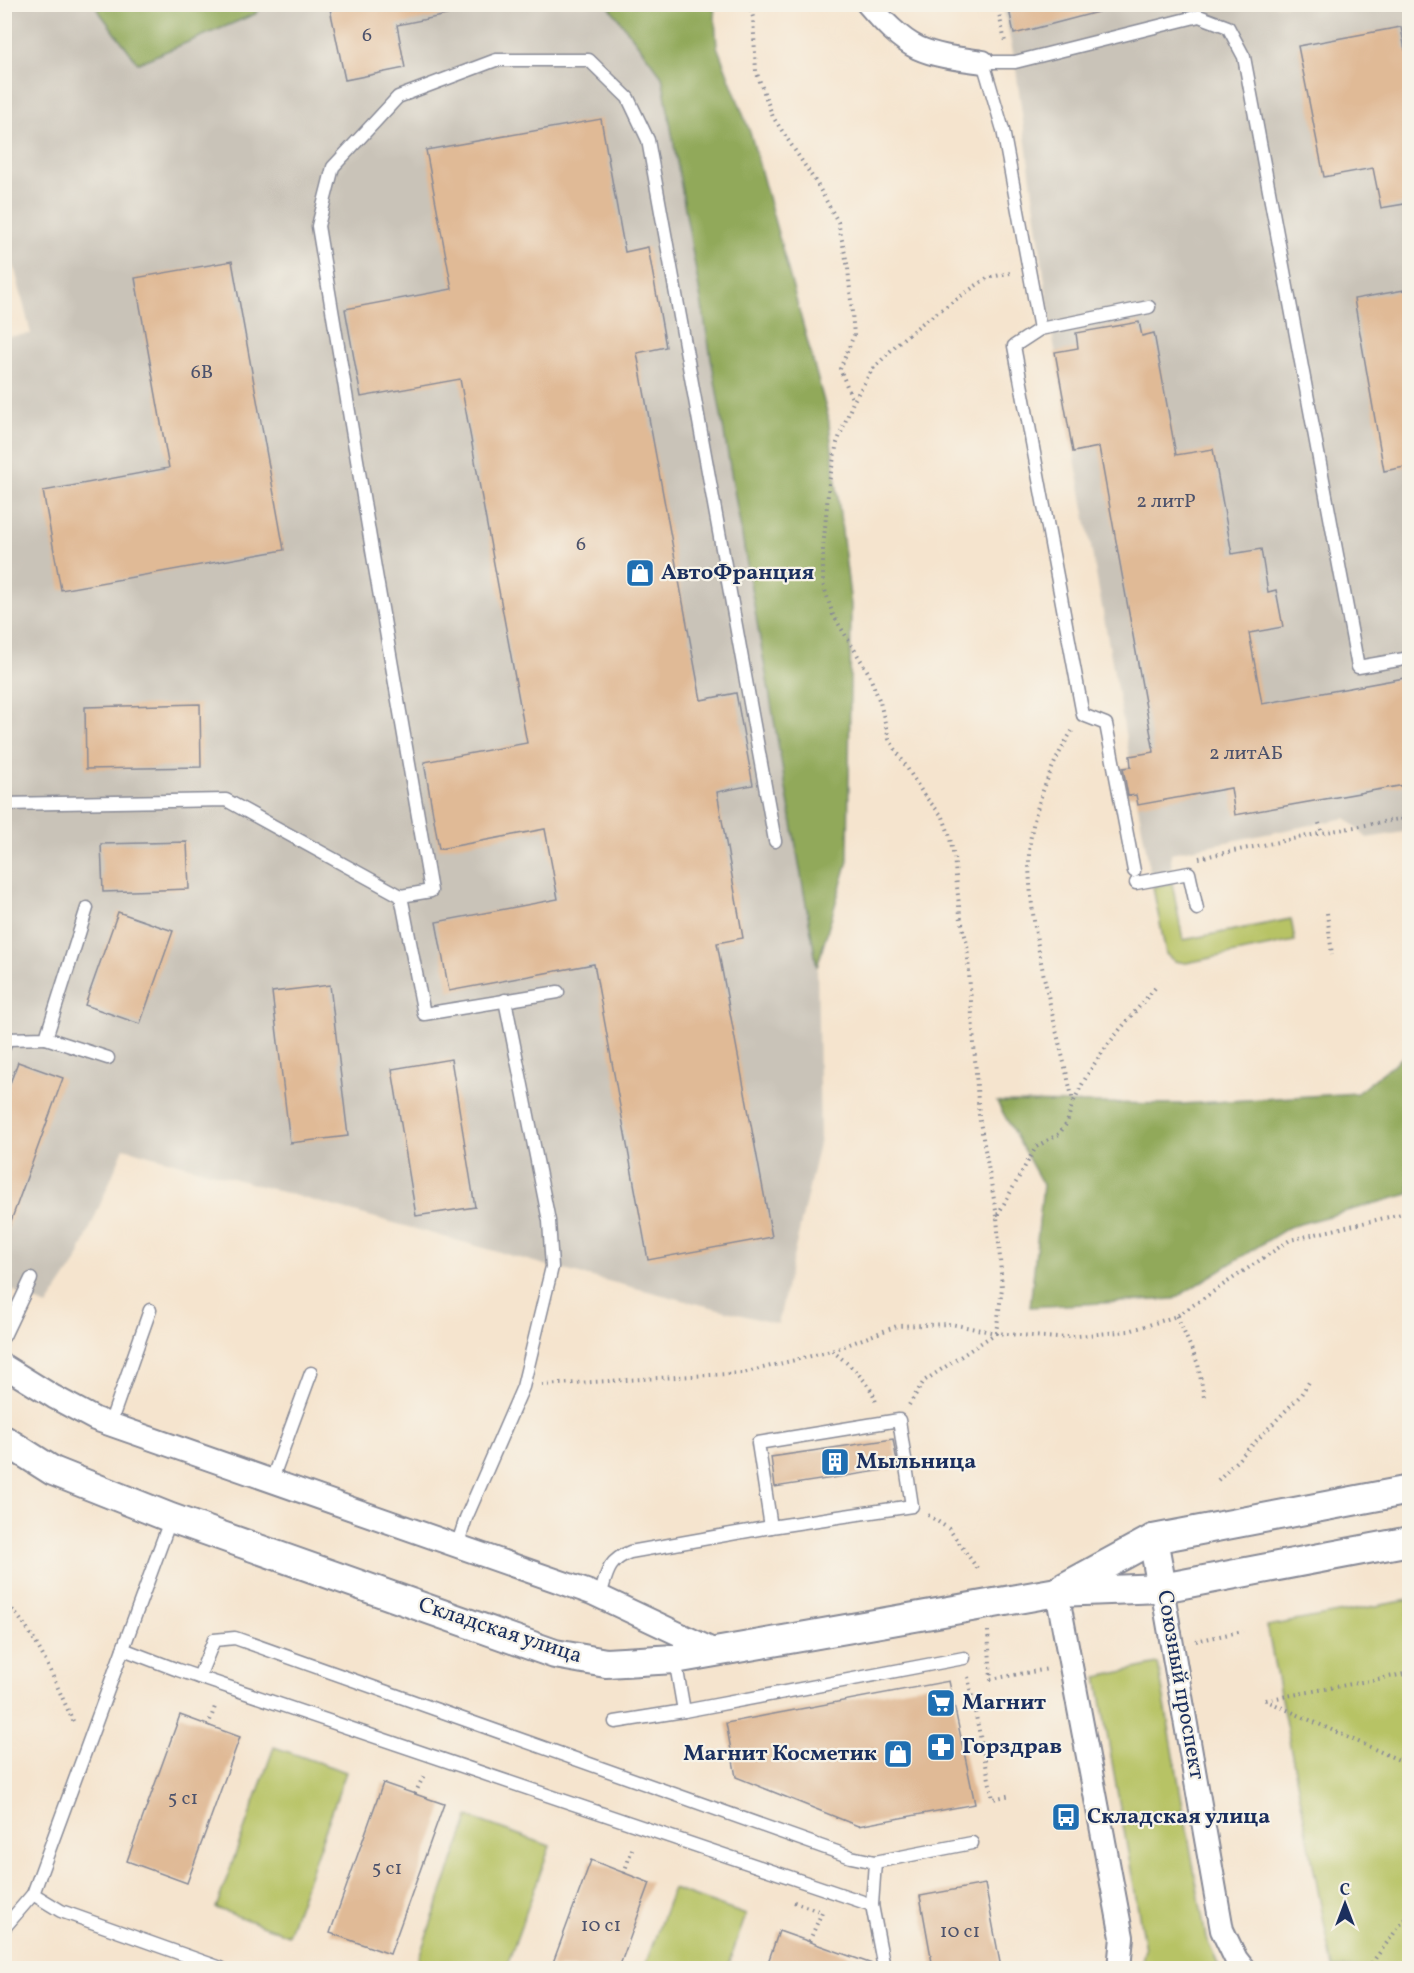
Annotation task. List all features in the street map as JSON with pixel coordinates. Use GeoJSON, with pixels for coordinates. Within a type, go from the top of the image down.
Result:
{"type":"FeatureCollection","features":[{"type":"Feature","properties":{"kind":"street"},"geometry":{"type":"LineString","coordinates":[[868,4],[891,28],[918,48],[983,62]]}},
{"type":"Feature","properties":{"kind":"street"},"geometry":{"type":"LineString","coordinates":[[4,1366],[95,1419],[600,1596],[717,1652]]}},
{"type":"Feature","properties":{"kind":"street","name":"Складская улица"},"geometry":{"type":"LineString","coordinates":[[4,1440],[52,1471],[171,1518],[555,1654],[606,1664],[675,1659],[1057,1592],[1162,1588],[1410,1540]]}},
{"type":"Feature","properties":{"kind":"street","name":"Складская улица"},"geometry":{"type":"LineString","coordinates":[[1057,1592],[1153,1539],[1410,1490]]}},
{"type":"Feature","properties":{"kind":"street","name":"Союзный проспект"},"geometry":{"type":"LineString","coordinates":[[1153,1539],[1222,1930],[1243,1968]]}},
{"type":"Feature","properties":{"kind":"street"},"geometry":{"type":"LineString","coordinates":[[1057,1592],[1122,1937],[1119,1968]]}},
{"type":"Feature","properties":{"kind":"lane"},"geometry":{"type":"LineString","coordinates":[[1040,329],[1003,130],[983,62],[1015,62],[1199,16],[1228,27],[1244,57],[1358,667],[1410,658]]}},
{"type":"Feature","properties":{"kind":"lane"},"geometry":{"type":"LineString","coordinates":[[4,804],[226,801],[401,896],[431,891],[318,226],[333,167],[398,98],[496,60],[588,60],[628,98],[648,140],[774,841]]}},
{"type":"Feature","properties":{"kind":"lane"},"geometry":{"type":"LineString","coordinates":[[1149,307],[1040,329],[1014,345],[1083,715],[1106,724],[1135,877],[1189,873],[1197,909]]}},
{"type":"Feature","properties":{"kind":"lane"},"geometry":{"type":"LineString","coordinates":[[401,896],[424,1014],[558,992]]}},
{"type":"Feature","properties":{"kind":"lane"},"geometry":{"type":"LineString","coordinates":[[46,1038],[87,908]]}},
{"type":"Feature","properties":{"kind":"lane"},"geometry":{"type":"LineString","coordinates":[[457,1546],[466,1518],[523,1386],[552,1267],[549,1221],[505,1000]]}},
{"type":"Feature","properties":{"kind":"lane"},"geometry":{"type":"LineString","coordinates":[[4,1047],[7,1039],[46,1038],[108,1058]]}},
{"type":"Feature","properties":{"kind":"lane"},"geometry":{"type":"LineString","coordinates":[[4,1336],[31,1279]]}},
{"type":"Feature","properties":{"kind":"lane"},"geometry":{"type":"LineString","coordinates":[[110,1424],[150,1310]]}},
{"type":"Feature","properties":{"kind":"lane"},"geometry":{"type":"LineString","coordinates":[[271,1482],[311,1372]]}},
{"type":"Feature","properties":{"kind":"lane"},"geometry":{"type":"LineString","coordinates":[[600,1596],[608,1569],[617,1557],[630,1552],[771,1527],[912,1506],[899,1420],[758,1443],[771,1527]]}},
{"type":"Feature","properties":{"kind":"lane"},"geometry":{"type":"LineString","coordinates":[[4,1928],[33,1894],[171,1518]]}},
{"type":"Feature","properties":{"kind":"lane"},"geometry":{"type":"LineString","coordinates":[[200,1677],[214,1640],[235,1638],[840,1853],[874,1862],[972,1843]]}},
{"type":"Feature","properties":{"kind":"lane"},"geometry":{"type":"LineString","coordinates":[[123,1649],[872,1905]]}},
{"type":"Feature","properties":{"kind":"lane"},"geometry":{"type":"LineString","coordinates":[[615,1722],[964,1658]]}},
{"type":"Feature","properties":{"kind":"lane"},"geometry":{"type":"LineString","coordinates":[[675,1659],[684,1711]]}},
{"type":"Feature","properties":{"kind":"lane"},"geometry":{"type":"LineString","coordinates":[[874,1862],[872,1905],[884,1968]]}},
{"type":"Feature","properties":{"kind":"lane"},"geometry":{"type":"LineString","coordinates":[[33,1894],[61,1911],[221,1968]]}},
{"type":"Feature","properties":{"kind":"path"},"geometry":{"type":"LineString","coordinates":[[749,4],[753,18],[756,71],[773,117],[817,184],[838,222],[848,268],[854,335],[840,369],[853,402]]}},
{"type":"Feature","properties":{"kind":"path"},"geometry":{"type":"LineString","coordinates":[[997,4],[1009,61]]}},
{"type":"Feature","properties":{"kind":"path"},"geometry":{"type":"LineString","coordinates":[[899,1420],[924,1381],[996,1333],[1002,1288],[997,1216],[979,1116],[967,944],[960,915],[954,857],[949,834],[944,817],[924,795],[889,739],[880,702],[867,672],[833,615],[823,584],[823,550],[829,482],[837,443],[853,402],[873,370],[900,341],[987,278],[1028,269]]}},
{"type":"Feature","properties":{"kind":"path"},"geometry":{"type":"LineString","coordinates":[[1073,1101],[1037,936],[1028,862],[1035,815],[1059,752],[1083,715]]}},
{"type":"Feature","properties":{"kind":"path"},"geometry":{"type":"LineString","coordinates":[[1190,859],[1410,817]]}},
{"type":"Feature","properties":{"kind":"path"},"geometry":{"type":"LineString","coordinates":[[1319,823],[1322,834]]}},
{"type":"Feature","properties":{"kind":"path"},"geometry":{"type":"LineString","coordinates":[[1327,913],[1332,956]]}},
{"type":"Feature","properties":{"kind":"path"},"geometry":{"type":"LineString","coordinates":[[997,1216],[1036,1147],[1059,1134],[1067,1123],[1073,1101],[1086,1075],[1105,1047],[1155,988]]}},
{"type":"Feature","properties":{"kind":"path"},"geometry":{"type":"LineString","coordinates":[[523,1386],[743,1372],[831,1351],[897,1326],[951,1324],[996,1333],[1057,1338],[1129,1331],[1177,1316],[1290,1240],[1410,1212]]}},
{"type":"Feature","properties":{"kind":"path"},"geometry":{"type":"LineString","coordinates":[[1177,1316],[1198,1364],[1204,1397]]}},
{"type":"Feature","properties":{"kind":"path"},"geometry":{"type":"LineString","coordinates":[[831,1351],[848,1363],[875,1395],[877,1424]]}},
{"type":"Feature","properties":{"kind":"path"},"geometry":{"type":"LineString","coordinates":[[1218,1480],[1300,1396],[1311,1379]]}},
{"type":"Feature","properties":{"kind":"path"},"geometry":{"type":"LineString","coordinates":[[912,1506],[949,1529],[977,1568]]}},
{"type":"Feature","properties":{"kind":"path"},"geometry":{"type":"LineString","coordinates":[[4,1601],[20,1616],[42,1653],[87,1749]]}},
{"type":"Feature","properties":{"kind":"path"},"geometry":{"type":"LineString","coordinates":[[987,1624],[991,1679],[1057,1667]]}},
{"type":"Feature","properties":{"kind":"path"},"geometry":{"type":"LineString","coordinates":[[1193,1641],[1243,1631]]}},
{"type":"Feature","properties":{"kind":"path"},"geometry":{"type":"LineString","coordinates":[[990,1653],[964,1658],[993,1799],[1011,1795]]}},
{"type":"Feature","properties":{"kind":"path"},"geometry":{"type":"LineString","coordinates":[[1410,1673],[1265,1700],[1410,1765]]}},
{"type":"Feature","properties":{"kind":"path"},"geometry":{"type":"LineString","coordinates":[[208,1726],[216,1704]]}},
{"type":"Feature","properties":{"kind":"path"},"geometry":{"type":"LineString","coordinates":[[415,1794],[424,1775]]}},
{"type":"Feature","properties":{"kind":"path"},"geometry":{"type":"LineString","coordinates":[[624,1873],[633,1846]]}},
{"type":"Feature","properties":{"kind":"path"},"geometry":{"type":"LineString","coordinates":[[809,1942],[822,1912]]}},
{"type":"Feature","properties":{"kind":"path"},"geometry":{"type":"LineString","coordinates":[[1368,1968],[1410,1912]]}},
{"type":"Feature","properties":{"kind":"shaded area"},"geometry":{"type":"Polygon","coordinates":[[[5,5],[105,5],[98,9],[255,14],[263,5],[666,5],[817,967],[820,1139],[778,1324],[552,1267],[124,1148],[75,1264],[47,1306],[5,1287],[4,337],[31,334],[14,266],[5,244],[5,5]]]}},
{"type":"Feature","properties":{"kind":"shaded area"},"geometry":{"type":"Polygon","coordinates":[[[1003,5],[1409,5],[1410,828],[1404,832],[1367,838],[1346,818],[1171,853],[1172,883],[1153,887],[1136,795],[1122,797],[1117,769],[1131,766],[1051,327],[1015,62],[1003,5]]]}},
{"type":"Feature","properties":{"kind":"green space"},"geometry":{"type":"Polygon","coordinates":[[[105,5],[263,5],[255,14],[138,63],[97,9],[105,5]]]}},
{"type":"Feature","properties":{"kind":"green space"},"geometry":{"type":"Polygon","coordinates":[[[608,5],[714,5],[717,46],[751,135],[828,416],[851,605],[848,861],[817,967],[662,76],[608,5]]]}},
{"type":"Feature","properties":{"kind":"green space"},"geometry":{"type":"Polygon","coordinates":[[[1172,883],[1183,940],[1291,919],[1295,941],[1186,963],[1174,961],[1166,954],[1153,887],[1172,883]]]}},
{"type":"Feature","properties":{"kind":"green space"},"geometry":{"type":"Polygon","coordinates":[[[1409,1052],[1409,1194],[1289,1227],[1174,1299],[1030,1307],[1043,1185],[997,1102],[1182,1104],[1357,1093],[1409,1052]]]}},
{"type":"Feature","properties":{"kind":"green space"},"geometry":{"type":"Polygon","coordinates":[[[1409,1600],[1409,1968],[1333,1968],[1267,1626],[1409,1600]]]}},
{"type":"Feature","properties":{"kind":"green space"},"geometry":{"type":"Polygon","coordinates":[[[1158,1664],[1206,1938],[1220,1968],[1140,1968],[1145,1949],[1097,1677],[1158,1664]]]}},
{"type":"Feature","properties":{"kind":"green space"},"geometry":{"type":"Polygon","coordinates":[[[274,1747],[346,1772],[288,1935],[216,1908],[274,1747]]]}},
{"type":"Feature","properties":{"kind":"green space"},"geometry":{"type":"Polygon","coordinates":[[[469,1817],[550,1846],[506,1968],[415,1968],[469,1817]]]}},
{"type":"Feature","properties":{"kind":"green space"},"geometry":{"type":"Polygon","coordinates":[[[673,1889],[746,1915],[727,1968],[644,1968],[673,1889]]]}},
{"type":"Feature","properties":{"kind":"building"},"geometry":{"type":"Polygon","coordinates":[[[329,4],[446,4],[447,15],[397,25],[405,68],[345,80],[329,4]]]}},
{"type":"Feature","properties":{"kind":"building"},"geometry":{"type":"Polygon","coordinates":[[[1008,4],[1097,4],[1098,12],[1014,34],[1008,4]]]}},
{"type":"Feature","properties":{"kind":"building"},"geometry":{"type":"Polygon","coordinates":[[[1401,27],[1405,50],[1410,50],[1410,203],[1381,208],[1373,168],[1324,177],[1298,46],[1401,27]]]}},
{"type":"Feature","properties":{"kind":"building"},"geometry":{"type":"Polygon","coordinates":[[[601,119],[625,252],[648,247],[666,347],[637,353],[701,700],[736,693],[753,785],[717,792],[743,938],[717,943],[772,1237],[648,1260],[594,964],[449,991],[436,922],[558,899],[545,829],[439,849],[424,762],[527,743],[460,379],[361,397],[345,309],[452,289],[426,150],[601,119]]]}},
{"type":"Feature","properties":{"kind":"building"},"geometry":{"type":"Polygon","coordinates":[[[232,261],[284,550],[61,590],[43,491],[169,468],[135,278],[232,261]]]}},
{"type":"Feature","properties":{"kind":"building"},"geometry":{"type":"Polygon","coordinates":[[[1410,289],[1410,466],[1384,471],[1354,299],[1410,289]]]}},
{"type":"Feature","properties":{"kind":"building"},"geometry":{"type":"Polygon","coordinates":[[[1139,322],[1142,336],[1154,333],[1176,455],[1213,449],[1232,554],[1261,549],[1268,592],[1276,590],[1283,627],[1249,633],[1262,704],[1410,677],[1410,784],[1235,815],[1231,788],[1138,805],[1136,795],[1128,796],[1123,768],[1131,767],[1130,756],[1154,752],[1099,447],[1073,452],[1055,352],[1078,348],[1076,333],[1139,322]]]}},
{"type":"Feature","properties":{"kind":"building"},"geometry":{"type":"Polygon","coordinates":[[[200,704],[201,767],[86,769],[85,707],[200,704]]]}},
{"type":"Feature","properties":{"kind":"building"},"geometry":{"type":"Polygon","coordinates":[[[187,842],[189,889],[103,892],[101,844],[187,842]]]}},
{"type":"Feature","properties":{"kind":"building"},"geometry":{"type":"Polygon","coordinates":[[[118,912],[173,931],[140,1024],[85,1005],[118,912]]]}},
{"type":"Feature","properties":{"kind":"building"},"geometry":{"type":"Polygon","coordinates":[[[330,985],[348,1136],[290,1143],[272,992],[330,985]]]}},
{"type":"Feature","properties":{"kind":"building"},"geometry":{"type":"Polygon","coordinates":[[[451,1059],[475,1207],[416,1216],[392,1069],[451,1059]]]}},
{"type":"Feature","properties":{"kind":"building"},"geometry":{"type":"Polygon","coordinates":[[[18,1062],[63,1078],[7,1232],[4,1231],[4,1099],[18,1062]]]}},
{"type":"Feature","properties":{"kind":"building","name":"Мыльница"},"geometry":{"type":"Polygon","coordinates":[[[893,1439],[898,1468],[775,1487],[771,1457],[893,1439]]]}},
{"type":"Feature","properties":{"kind":"building"},"geometry":{"type":"Polygon","coordinates":[[[949,1681],[975,1804],[858,1826],[736,1777],[726,1723],[949,1681]]]}},
{"type":"Feature","properties":{"kind":"building"},"geometry":{"type":"Polygon","coordinates":[[[180,1715],[240,1737],[187,1883],[127,1861],[180,1715]]]}},
{"type":"Feature","properties":{"kind":"building"},"geometry":{"type":"Polygon","coordinates":[[[383,1783],[444,1804],[390,1954],[330,1933],[383,1783]]]}},
{"type":"Feature","properties":{"kind":"building"},"geometry":{"type":"Polygon","coordinates":[[[591,1860],[650,1883],[619,1968],[551,1968],[591,1860]]]}},
{"type":"Feature","properties":{"kind":"building"},"geometry":{"type":"Polygon","coordinates":[[[985,1884],[1001,1968],[933,1968],[920,1896],[985,1884]]]}},
{"type":"Feature","properties":{"kind":"building"},"geometry":{"type":"Polygon","coordinates":[[[779,1931],[875,1965],[874,1968],[766,1968],[779,1931]]]}},
{"type":"Feature","properties":{"kind":"place","name":"АвтоФранция"},"geometry":{"type":"Point","coordinates":[640,573]}},
{"type":"Feature","properties":{"kind":"place","name":"Мыльница"},"geometry":{"type":"Point","coordinates":[835,1462]}},
{"type":"Feature","properties":{"kind":"place","name":"Магнит"},"geometry":{"type":"Point","coordinates":[941,1703]}},
{"type":"Feature","properties":{"kind":"place","name":"Горздрав"},"geometry":{"type":"Point","coordinates":[941,1747]}},
{"type":"Feature","properties":{"kind":"place","name":"Магнит Косметик"},"geometry":{"type":"Point","coordinates":[898,1754]}},
{"type":"Feature","properties":{"kind":"place","name":"Складская улица"},"geometry":{"type":"Point","coordinates":[1066,1817]}}]}
